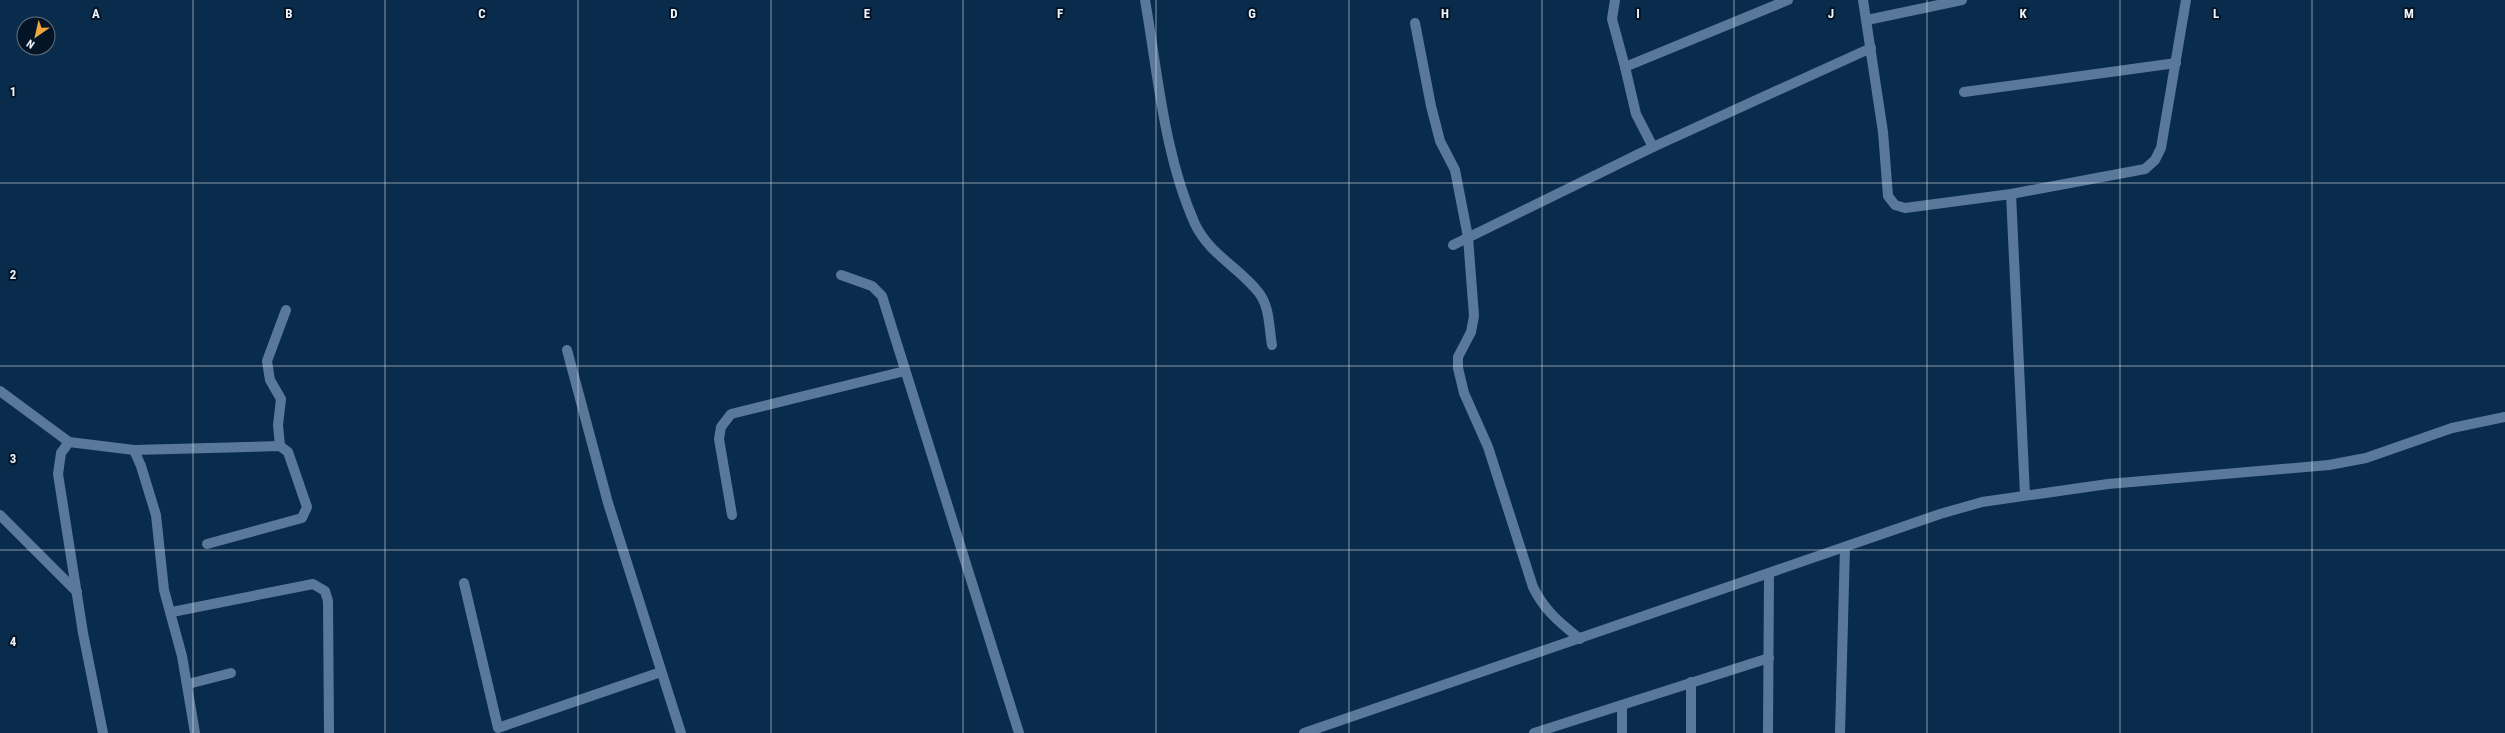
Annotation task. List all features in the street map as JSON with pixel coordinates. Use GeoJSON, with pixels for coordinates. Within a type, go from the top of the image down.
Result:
{"type":"FeatureCollection","features":[{"type":"Feature","properties":{"kind":"street"},"geometry":{"type":"LineString","coordinates":[[1145,0],[1180,189],[1196,226],[1214,251],[1259,293],[1266,306],[1272,345]]}},
{"type":"Feature","properties":{"kind":"street"},"geometry":{"type":"LineString","coordinates":[[1615,0],[1612,19],[1636,114],[1653,146]]}},
{"type":"Feature","properties":{"kind":"street"},"geometry":{"type":"LineString","coordinates":[[1625,68],[1788,0]]}},
{"type":"Feature","properties":{"kind":"street"},"geometry":{"type":"LineString","coordinates":[[1863,0],[1883,132],[1888,196],[1895,205],[1905,208],[2011,194],[2145,169],[2155,160],[2161,148],[2186,0]]}},
{"type":"Feature","properties":{"kind":"street"},"geometry":{"type":"LineString","coordinates":[[1867,20],[1962,0]]}},
{"type":"Feature","properties":{"kind":"street"},"geometry":{"type":"LineString","coordinates":[[1415,23],[1431,106],[1440,141],[1455,170],[1468,237],[1474,316],[1472,332],[1458,357],[1458,368],[1464,393],[1488,447],[1533,587],[1540,603],[1551,616],[1580,639]]}},
{"type":"Feature","properties":{"kind":"street"},"geometry":{"type":"LineString","coordinates":[[1453,245],[1653,146],[1871,48]]}},
{"type":"Feature","properties":{"kind":"street"},"geometry":{"type":"LineString","coordinates":[[1964,92],[2176,63]]}},
{"type":"Feature","properties":{"kind":"street"},"geometry":{"type":"LineString","coordinates":[[2011,194],[2025,495]]}},
{"type":"Feature","properties":{"kind":"street"},"geometry":{"type":"LineString","coordinates":[[841,275],[872,286],[882,296],[1019,733]]}},
{"type":"Feature","properties":{"kind":"street"},"geometry":{"type":"LineString","coordinates":[[280,446],[278,424],[281,399],[270,380],[267,361],[286,310]]}},
{"type":"Feature","properties":{"kind":"street"},"geometry":{"type":"LineString","coordinates":[[567,350],[608,503],[681,733]]}},
{"type":"Feature","properties":{"kind":"street"},"geometry":{"type":"LineString","coordinates":[[732,514],[719,438],[721,427],[731,414],[905,371]]}},
{"type":"Feature","properties":{"kind":"street"},"geometry":{"type":"LineString","coordinates":[[0,391],[68,442],[134,450],[280,446],[288,452],[307,507],[302,518],[207,544]]}},
{"type":"Feature","properties":{"kind":"street"},"geometry":{"type":"LineString","coordinates":[[1304,733],[1326,730],[1580,639],[1940,514],[1982,502],[2108,484],[2329,465],[2372,456],[2452,428],[2505,417]]}},
{"type":"Feature","properties":{"kind":"street"},"geometry":{"type":"LineString","coordinates":[[68,442],[61,453],[58,474],[77,592],[104,733]]}},
{"type":"Feature","properties":{"kind":"street"},"geometry":{"type":"LineString","coordinates":[[134,450],[141,466],[156,515],[164,590],[172,612],[188,684],[195,733]]}},
{"type":"Feature","properties":{"kind":"street"},"geometry":{"type":"LineString","coordinates":[[0,515],[77,592]]}},
{"type":"Feature","properties":{"kind":"street"},"geometry":{"type":"LineString","coordinates":[[1840,733],[1845,547]]}},
{"type":"Feature","properties":{"kind":"street"},"geometry":{"type":"LineString","coordinates":[[1768,733],[1769,574]]}},
{"type":"Feature","properties":{"kind":"street"},"geometry":{"type":"LineString","coordinates":[[464,583],[498,728],[661,672]]}},
{"type":"Feature","properties":{"kind":"street"},"geometry":{"type":"LineString","coordinates":[[172,612],[313,584],[325,591],[328,601],[329,733]]}},
{"type":"Feature","properties":{"kind":"street"},"geometry":{"type":"LineString","coordinates":[[1534,733],[1769,658]]}},
{"type":"Feature","properties":{"kind":"street"},"geometry":{"type":"LineString","coordinates":[[188,684],[231,673]]}},
{"type":"Feature","properties":{"kind":"street"},"geometry":{"type":"LineString","coordinates":[[1691,733],[1692,682]]}},
{"type":"Feature","properties":{"kind":"street"},"geometry":{"type":"LineString","coordinates":[[1622,705],[1622,733]]}}]}
